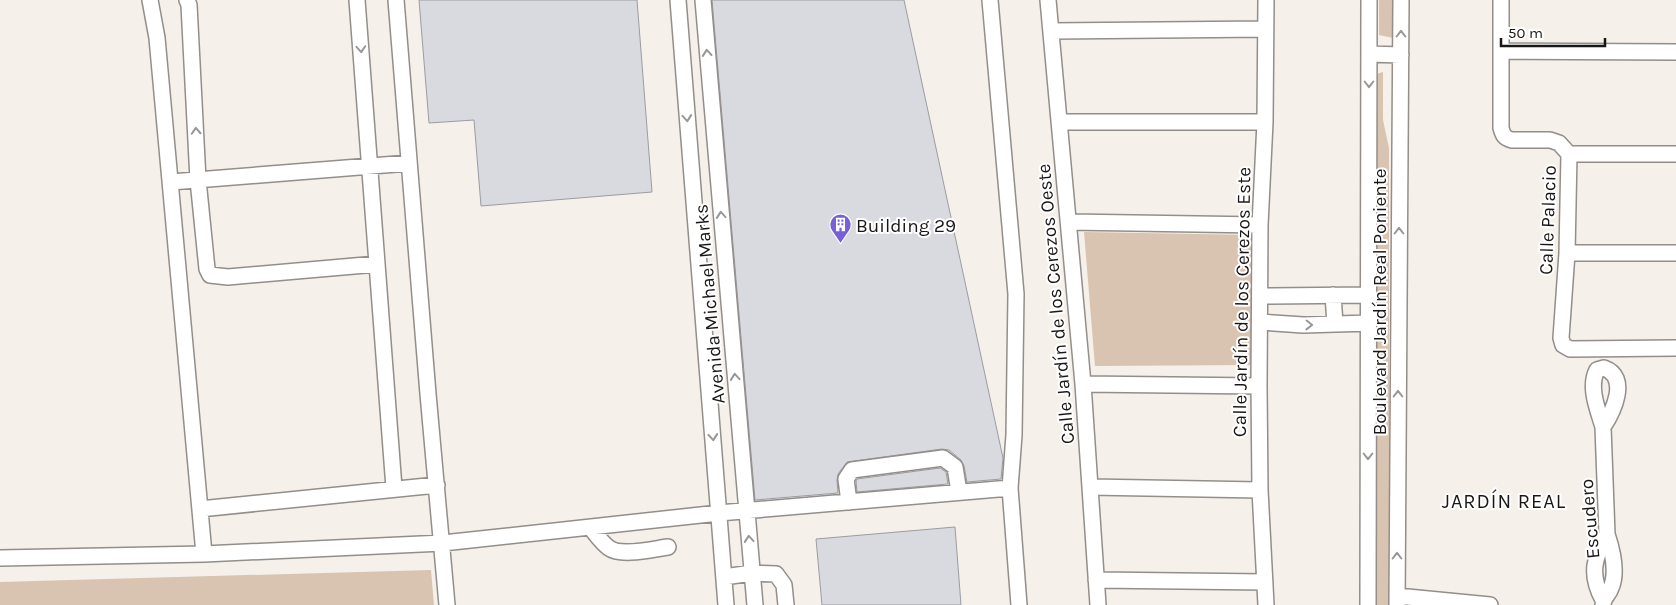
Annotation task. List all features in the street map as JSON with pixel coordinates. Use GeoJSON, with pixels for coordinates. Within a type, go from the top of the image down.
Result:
{"type":"FeatureCollection","features":[{"type":"Feature","properties":{"kind":"street"},"geometry":{"type":"LineString","coordinates":[[150,0],[157,38],[204,554]]}},
{"type":"Feature","properties":{"kind":"street"},"geometry":{"type":"LineString","coordinates":[[187,0],[189,5],[198,180],[207,269],[210,275],[228,277],[377,264]]}},
{"type":"Feature","properties":{"kind":"street"},"geometry":{"type":"LineString","coordinates":[[357,0],[394,488]]}},
{"type":"Feature","properties":{"kind":"street"},"geometry":{"type":"LineString","coordinates":[[396,0],[447,605]]}},
{"type":"Feature","properties":{"kind":"street","name":"Avenida Michael Marks"},"geometry":{"type":"LineString","coordinates":[[678,0],[726,605]]}},
{"type":"Feature","properties":{"kind":"street","name":"Avenida Michael Marks"},"geometry":{"type":"LineString","coordinates":[[703,0],[754,605]]}},
{"type":"Feature","properties":{"kind":"street"},"geometry":{"type":"LineString","coordinates":[[990,0],[1016,294],[1014,435],[1010,488],[1019,605]]}},
{"type":"Feature","properties":{"kind":"street","name":"Calle Jardín de los Cerezos Oeste"},"geometry":{"type":"LineString","coordinates":[[1048,0],[1083,384],[1098,605]]}},
{"type":"Feature","properties":{"kind":"street","name":"Calle Jardín de los Cerezos Este"},"geometry":{"type":"LineString","coordinates":[[1266,0],[1265,122],[1260,225],[1259,386],[1260,490],[1266,605]]}},
{"type":"Feature","properties":{"kind":"street","name":"Boulevard Jardín Real Poniente"},"geometry":{"type":"LineString","coordinates":[[1368,605],[1370,0]]}},
{"type":"Feature","properties":{"kind":"street","name":"Boulevard Jardín Real Poniente"},"geometry":{"type":"LineString","coordinates":[[1397,601],[1401,0]]}},
{"type":"Feature","properties":{"kind":"street","name":"Calle Palacio"},"geometry":{"type":"LineString","coordinates":[[1501,0],[1502,134],[1512,140],[1550,140],[1559,143],[1569,154],[1567,253],[1561,338],[1563,345],[1570,349],[1676,348]]}},
{"type":"Feature","properties":{"kind":"street"},"geometry":{"type":"LineString","coordinates":[[1052,31],[1266,29]]}},
{"type":"Feature","properties":{"kind":"street"},"geometry":{"type":"LineString","coordinates":[[1501,51],[1676,52]]}},
{"type":"Feature","properties":{"kind":"street"},"geometry":{"type":"LineString","coordinates":[[1369,54],[1401,55]]}},
{"type":"Feature","properties":{"kind":"street"},"geometry":{"type":"LineString","coordinates":[[1060,122],[1265,122]]}},
{"type":"Feature","properties":{"kind":"street"},"geometry":{"type":"LineString","coordinates":[[1569,154],[1676,154]]}},
{"type":"Feature","properties":{"kind":"street"},"geometry":{"type":"LineString","coordinates":[[170,182],[409,163]]}},
{"type":"Feature","properties":{"kind":"street"},"geometry":{"type":"LineString","coordinates":[[1069,222],[1260,225]]}},
{"type":"Feature","properties":{"kind":"street"},"geometry":{"type":"LineString","coordinates":[[1567,253],[1676,253]]}},
{"type":"Feature","properties":{"kind":"street"},"geometry":{"type":"LineString","coordinates":[[1333,295],[1335,324]]}},
{"type":"Feature","properties":{"kind":"street","name":"Boulevard Jardín Real Poniente"},"geometry":{"type":"LineString","coordinates":[[1260,296],[1368,295]]}},
{"type":"Feature","properties":{"kind":"street","name":"Boulevard Jardín Real Poniente"},"geometry":{"type":"LineString","coordinates":[[1260,322],[1303,325],[1369,323]]}},
{"type":"Feature","properties":{"kind":"street"},"geometry":{"type":"LineString","coordinates":[[1083,384],[1259,386]]}},
{"type":"Feature","properties":{"kind":"street","name":"Escudero"},"geometry":{"type":"LineString","coordinates":[[1603,602],[1614,578],[1612,549],[1606,534],[1604,427]]}},
{"type":"Feature","properties":{"kind":"street"},"geometry":{"type":"LineString","coordinates":[[849,502],[846,478],[852,470],[943,458],[955,467],[959,492]]}},
{"type":"Feature","properties":{"kind":"street"},"geometry":{"type":"LineString","coordinates":[[200,509],[437,485]]}},
{"type":"Feature","properties":{"kind":"street"},"geometry":{"type":"LineString","coordinates":[[1090,487],[1260,490]]}},
{"type":"Feature","properties":{"kind":"street"},"geometry":{"type":"LineString","coordinates":[[0,558],[204,554],[443,543],[747,510],[1010,488]]}},
{"type":"Feature","properties":{"kind":"street"},"geometry":{"type":"LineString","coordinates":[[590,527],[608,548],[616,552],[668,547]]}},
{"type":"Feature","properties":{"kind":"street"},"geometry":{"type":"LineString","coordinates":[[724,577],[752,573],[776,574],[784,585],[786,605]]}},
{"type":"Feature","properties":{"kind":"street"},"geometry":{"type":"LineString","coordinates":[[1096,580],[1266,582]]}},
{"type":"Feature","properties":{"kind":"street"},"geometry":{"type":"LineString","coordinates":[[1397,601],[1490,605]]}},
{"type":"Feature","properties":{"kind":"shaded area"},"geometry":{"type":"Polygon","coordinates":[[[1379,0],[1393,0],[1393,38],[1379,35],[1379,0]]]}},
{"type":"Feature","properties":{"kind":"shaded area"},"geometry":{"type":"Polygon","coordinates":[[[1383,72],[1383,120],[1389,148],[1389,605],[1373,605],[1373,75],[1383,72]]]}},
{"type":"Feature","properties":{"kind":"shaded area"},"geometry":{"type":"Polygon","coordinates":[[[1084,232],[1252,235],[1252,365],[1095,366],[1084,232]]]}},
{"type":"Feature","properties":{"kind":"shaded area"},"geometry":{"type":"Polygon","coordinates":[[[431,570],[434,605],[0,605],[0,582],[431,570]]]}},
{"type":"Feature","properties":{"kind":"building"},"geometry":{"type":"Polygon","coordinates":[[[419,0],[637,0],[652,192],[481,206],[474,120],[429,123],[419,0]]]}},
{"type":"Feature","properties":{"kind":"building","name":"Building 29"},"geometry":{"type":"Polygon","coordinates":[[[712,0],[904,0],[1003,458],[1001,479],[967,482],[961,460],[949,450],[942,449],[847,462],[838,474],[838,493],[755,500],[712,0]]]}},
{"type":"Feature","properties":{"kind":"building"},"geometry":{"type":"Polygon","coordinates":[[[940,468],[946,472],[948,484],[857,492],[857,479],[940,468]]]}},
{"type":"Feature","properties":{"kind":"building"},"geometry":{"type":"Polygon","coordinates":[[[955,527],[961,605],[822,605],[816,539],[955,527]]]}},
{"type":"Feature","properties":{"kind":"place","name":"Building 29"},"geometry":{"type":"Point","coordinates":[840,244]}},
{"type":"Feature","properties":{"kind":"district","name":"JARDÍN REAL"},"geometry":{"type":"Point","coordinates":[1504,501]}}]}
